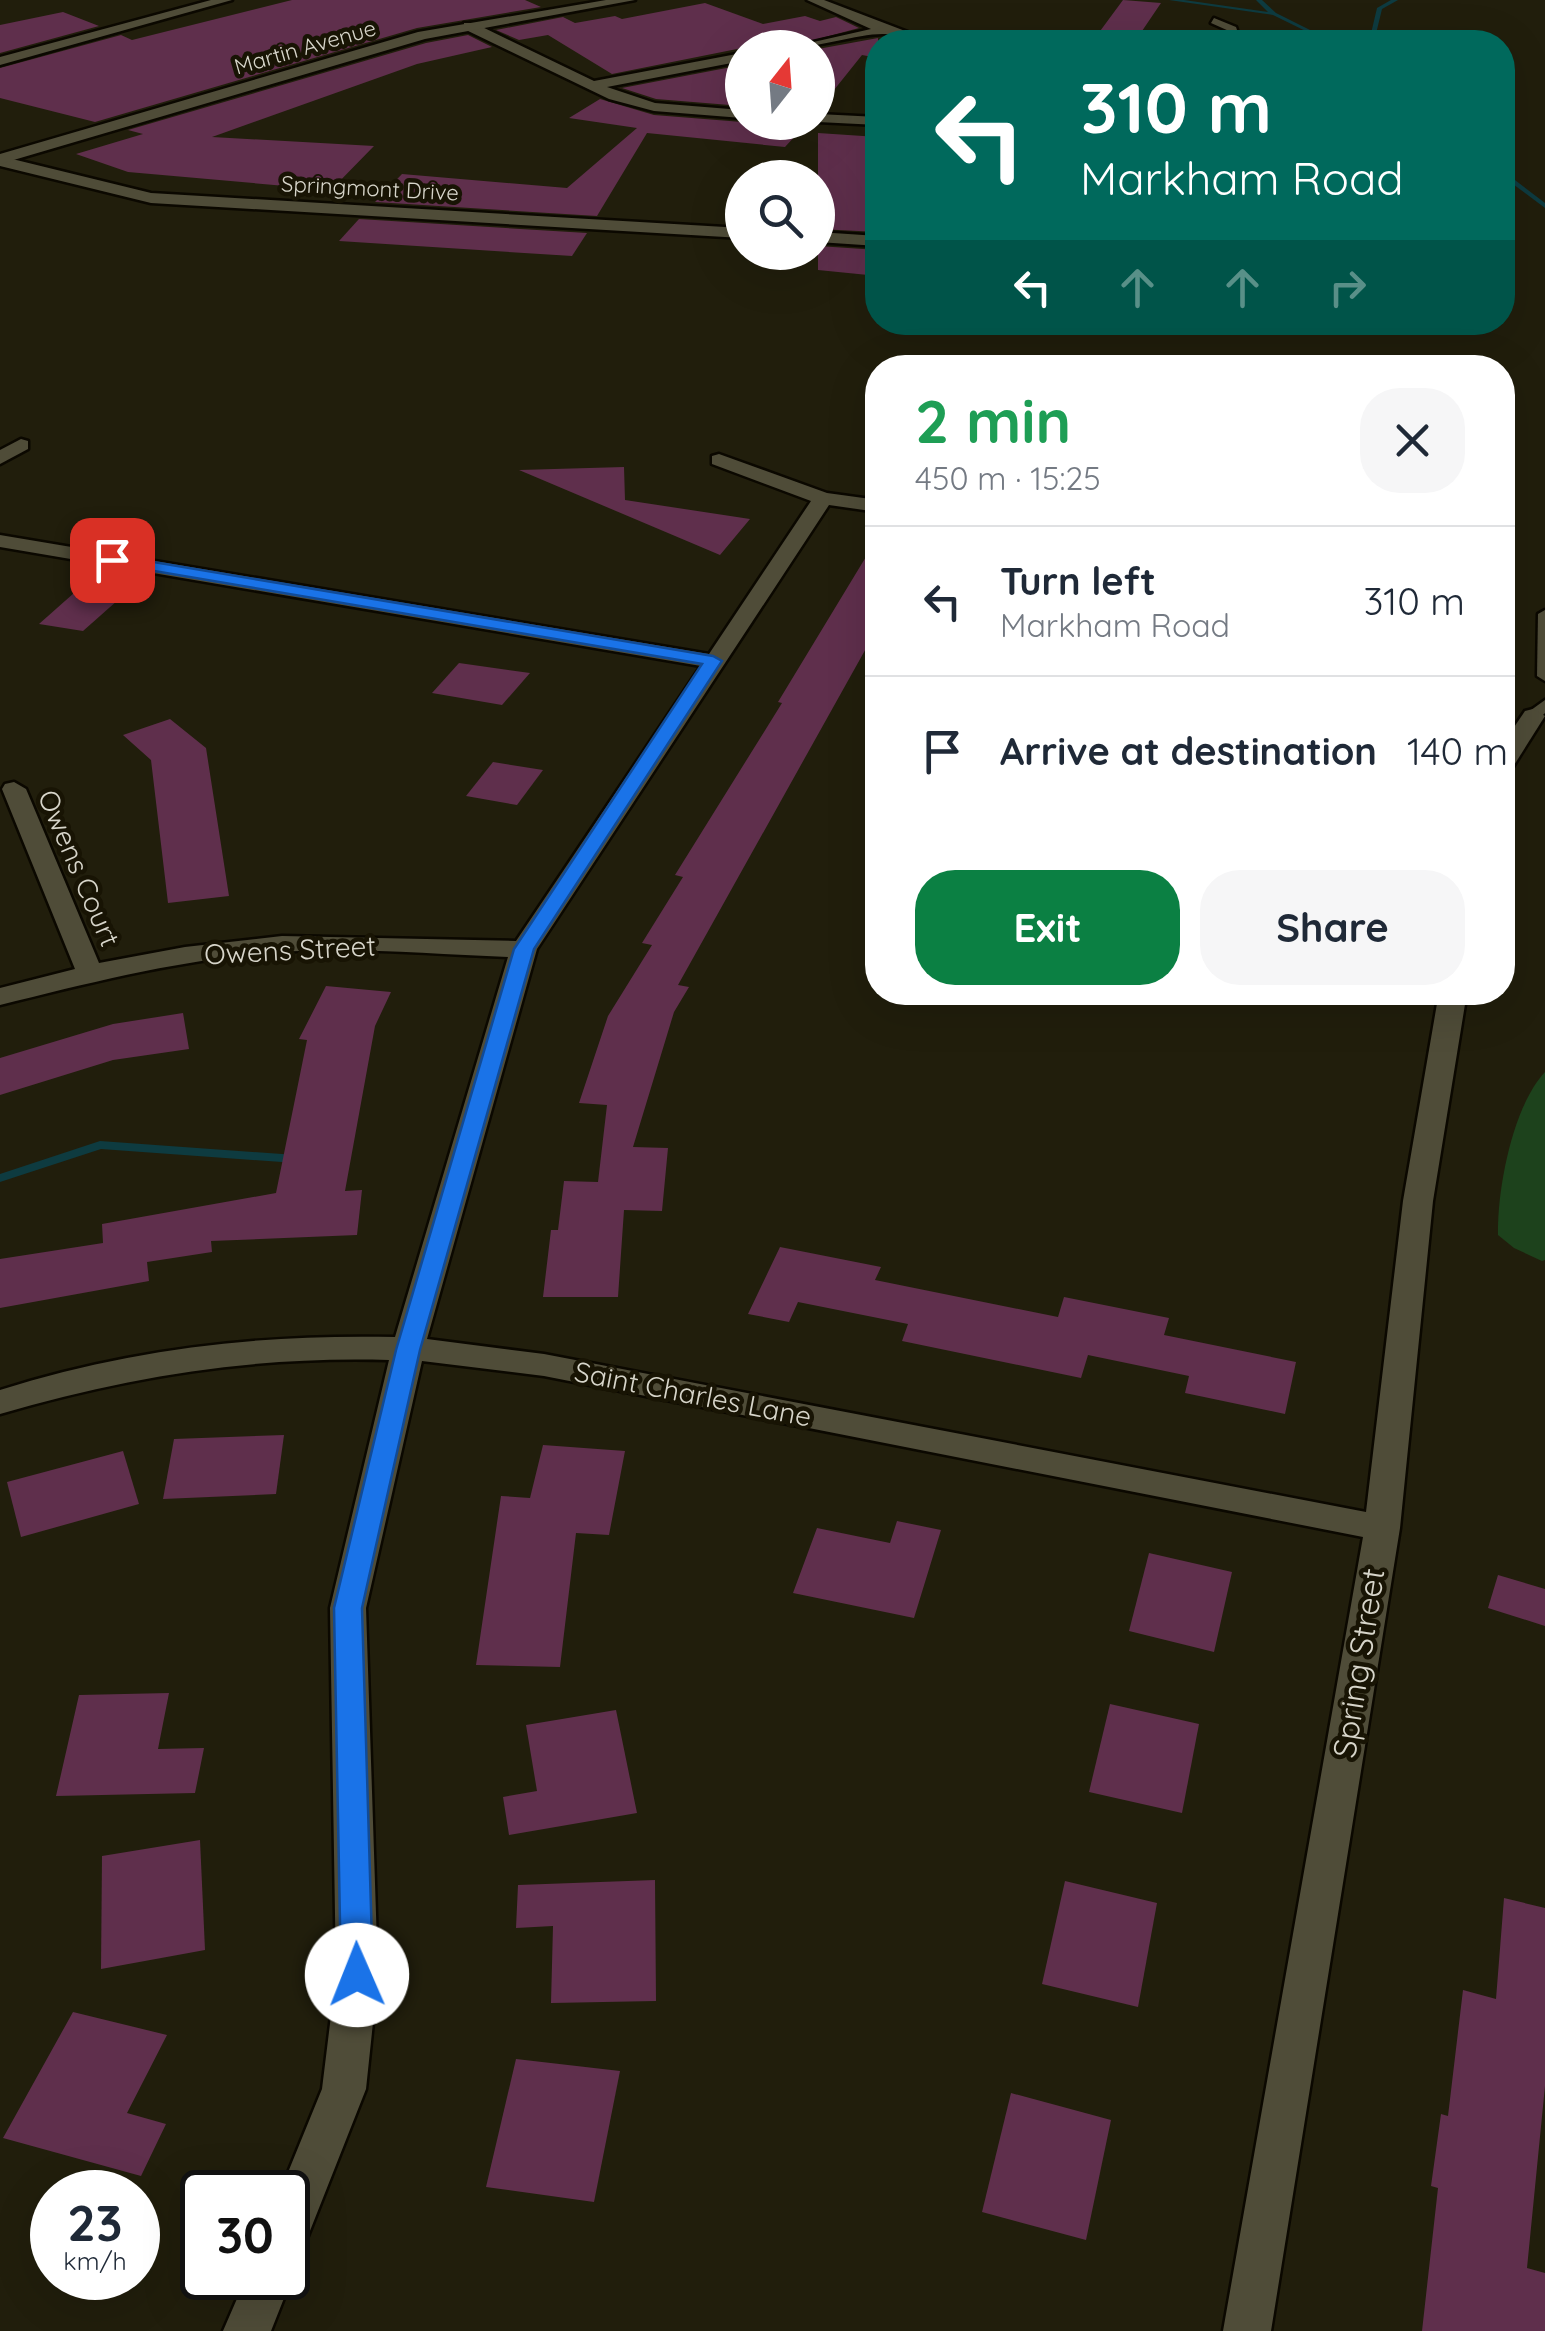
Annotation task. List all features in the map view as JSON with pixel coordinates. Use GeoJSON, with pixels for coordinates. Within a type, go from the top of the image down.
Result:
{"type":"FeatureCollection","features":[{"type":"Feature","properties":{"kind":"street"},"geometry":{"type":"LineString","coordinates":[[0,61],[226,0]]}},
{"type":"Feature","properties":{"kind":"street","name":"Martin Avenue"},"geometry":{"type":"LineString","coordinates":[[0,160],[354,53],[470,26],[628,0]]}},
{"type":"Feature","properties":{"kind":"street"},"geometry":{"type":"LineString","coordinates":[[814,0],[885,30]]}},
{"type":"Feature","properties":{"kind":"street"},"geometry":{"type":"LineString","coordinates":[[470,26],[588,86],[654,108],[725,113]]}},
{"type":"Feature","properties":{"kind":"street"},"geometry":{"type":"LineString","coordinates":[[835,40],[865,34]]}},
{"type":"Feature","properties":{"kind":"street"},"geometry":{"type":"LineString","coordinates":[[588,86],[725,60]]}},
{"type":"Feature","properties":{"kind":"street"},"geometry":{"type":"LineString","coordinates":[[835,119],[865,120]]}},
{"type":"Feature","properties":{"kind":"street","name":"Springmont Drive"},"geometry":{"type":"LineString","coordinates":[[0,160],[151,198],[725,232]]}},
{"type":"Feature","properties":{"kind":"street"},"geometry":{"type":"LineString","coordinates":[[835,239],[865,240]]}},
{"type":"Feature","properties":{"kind":"street"},"geometry":{"type":"LineString","coordinates":[[0,458],[21,444]]}},
{"type":"Feature","properties":{"kind":"street"},"geometry":{"type":"LineString","coordinates":[[718,460],[823,498],[865,504]]}},
{"type":"Feature","properties":{"kind":"street"},"geometry":{"type":"LineString","coordinates":[[310,2174],[344,2088],[357,1975],[348,1608],[408,1350],[524,949],[823,498]]}},
{"type":"Feature","properties":{"kind":"street"},"geometry":{"type":"LineString","coordinates":[[0,540],[713,661]]}},
{"type":"Feature","properties":{"kind":"street"},"geometry":{"type":"LineString","coordinates":[[1515,746],[1539,711]]}},
{"type":"Feature","properties":{"kind":"street","name":"Owens Court"},"geometry":{"type":"LineString","coordinates":[[14,789],[90,971]]}},
{"type":"Feature","properties":{"kind":"street","name":"Owens Street"},"geometry":{"type":"LineString","coordinates":[[0,997],[90,971],[251,947],[524,949]]}},
{"type":"Feature","properties":{"kind":"street","name":"Spring Street"},"geometry":{"type":"LineString","coordinates":[[1247,2331],[1382,1528],[1418,1201],[1451,1005]]}},
{"type":"Feature","properties":{"kind":"street","name":"Saint Charles Lane"},"geometry":{"type":"LineString","coordinates":[[0,1402],[118,1369],[283,1350],[408,1350],[544,1366],[1382,1528]]}},
{"type":"Feature","properties":{"kind":"street"},"geometry":{"type":"LineString","coordinates":[[248,2331],[260,2300]]}},
{"type":"Feature","properties":{"kind":"lane"},"geometry":{"type":"LineString","coordinates":[[1214,21],[1234,30]]}},
{"type":"Feature","properties":{"kind":"lane"},"geometry":{"type":"LineString","coordinates":[[1545,614],[1545,676]]}},
{"type":"Feature","properties":{"kind":"green space"},"geometry":{"type":"Polygon","coordinates":[[[1545,1072],[1542,1261],[1514,1248],[1498,1235],[1500,1194],[1509,1149],[1524,1105],[1545,1072]]]}},
{"type":"Feature","properties":{"kind":"building"},"geometry":{"type":"Polygon","coordinates":[[[292,0],[525,0],[541,7],[417,28],[95,122],[0,98],[0,68],[121,35],[132,40],[292,0]]]}},
{"type":"Feature","properties":{"kind":"building"},"geometry":{"type":"Polygon","coordinates":[[[1123,0],[1161,3],[1143,30],[1101,30],[1123,0]]]}},
{"type":"Feature","properties":{"kind":"building"},"geometry":{"type":"Polygon","coordinates":[[[705,3],[763,24],[805,16],[820,21],[836,17],[859,28],[835,34],[835,30],[725,30],[725,51],[612,74],[548,35],[519,40],[496,30],[563,17],[575,23],[615,16],[622,19],[705,3]]]}},
{"type":"Feature","properties":{"kind":"building"},"geometry":{"type":"Polygon","coordinates":[[[63,12],[99,26],[0,53],[0,25],[63,12]]]}},
{"type":"Feature","properties":{"kind":"building"},"geometry":{"type":"Polygon","coordinates":[[[468,35],[492,47],[417,64],[212,137],[374,146],[331,190],[128,172],[76,154],[143,134],[128,130],[426,43],[468,35]]]}},
{"type":"Feature","properties":{"kind":"building"},"geometry":{"type":"Polygon","coordinates":[[[865,40],[865,56],[835,89],[835,46],[865,40]]]}},
{"type":"Feature","properties":{"kind":"building"},"geometry":{"type":"Polygon","coordinates":[[[725,68],[725,105],[656,99],[622,88],[725,68]]]}},
{"type":"Feature","properties":{"kind":"building"},"geometry":{"type":"Polygon","coordinates":[[[600,99],[654,115],[725,121],[725,140],[791,140],[785,147],[647,133],[597,216],[375,202],[402,174],[567,188],[637,128],[569,118],[600,99]]]}},
{"type":"Feature","properties":{"kind":"building"},"geometry":{"type":"Polygon","coordinates":[[[835,134],[865,136],[865,231],[835,230],[835,160],[818,160],[818,140],[835,140],[835,134]]]}},
{"type":"Feature","properties":{"kind":"building"},"geometry":{"type":"Polygon","coordinates":[[[359,219],[587,233],[572,256],[339,241],[359,219]]]}},
{"type":"Feature","properties":{"kind":"building"},"geometry":{"type":"Polygon","coordinates":[[[835,247],[865,249],[865,275],[818,270],[835,270],[835,247]]]}},
{"type":"Feature","properties":{"kind":"building"},"geometry":{"type":"Polygon","coordinates":[[[624,467],[625,500],[750,519],[720,555],[519,470],[624,467]]]}},
{"type":"Feature","properties":{"kind":"building"},"geometry":{"type":"Polygon","coordinates":[[[865,558],[865,650],[678,985],[689,987],[674,1012],[633,1147],[668,1148],[662,1211],[624,1210],[618,1297],[543,1297],[551,1230],[558,1230],[564,1181],[598,1182],[607,1105],[579,1103],[608,1016],[652,945],[642,943],[683,877],[675,875],[782,703],[778,702],[865,558]]]}},
{"type":"Feature","properties":{"kind":"building"},"geometry":{"type":"Polygon","coordinates":[[[74,593],[118,600],[83,631],[39,624],[74,593]]]}},
{"type":"Feature","properties":{"kind":"building"},"geometry":{"type":"Polygon","coordinates":[[[459,663],[530,673],[502,705],[432,693],[459,663]]]}},
{"type":"Feature","properties":{"kind":"building"},"geometry":{"type":"Polygon","coordinates":[[[170,719],[206,748],[229,896],[168,903],[151,760],[123,735],[170,719]]]}},
{"type":"Feature","properties":{"kind":"building"},"geometry":{"type":"Polygon","coordinates":[[[493,762],[543,770],[517,805],[466,796],[493,762]]]}},
{"type":"Feature","properties":{"kind":"building"},"geometry":{"type":"Polygon","coordinates":[[[326,986],[391,992],[375,1026],[345,1191],[362,1190],[357,1235],[211,1241],[212,1252],[147,1262],[149,1281],[0,1308],[0,1259],[103,1243],[102,1224],[276,1193],[307,1040],[299,1039],[326,986]]]}},
{"type":"Feature","properties":{"kind":"building"},"geometry":{"type":"Polygon","coordinates":[[[183,1013],[189,1049],[113,1060],[0,1095],[0,1058],[113,1024],[183,1013]]]}},
{"type":"Feature","properties":{"kind":"building"},"geometry":{"type":"Polygon","coordinates":[[[780,1247],[881,1267],[875,1280],[1058,1317],[1064,1297],[1169,1318],[1164,1335],[1296,1362],[1285,1414],[1185,1393],[1189,1376],[1088,1355],[1081,1378],[902,1341],[908,1324],[798,1302],[789,1322],[748,1314],[780,1247]]]}},
{"type":"Feature","properties":{"kind":"building"},"geometry":{"type":"Polygon","coordinates":[[[284,1435],[276,1494],[163,1499],[174,1439],[284,1435]]]}},
{"type":"Feature","properties":{"kind":"building"},"geometry":{"type":"Polygon","coordinates":[[[543,1445],[625,1451],[609,1535],[576,1533],[560,1667],[476,1665],[501,1496],[530,1498],[543,1445]]]}},
{"type":"Feature","properties":{"kind":"building"},"geometry":{"type":"Polygon","coordinates":[[[123,1451],[139,1504],[21,1537],[7,1482],[123,1451]]]}},
{"type":"Feature","properties":{"kind":"building"},"geometry":{"type":"Polygon","coordinates":[[[897,1521],[941,1530],[914,1618],[793,1593],[817,1528],[890,1543],[897,1521]]]}},
{"type":"Feature","properties":{"kind":"building"},"geometry":{"type":"Polygon","coordinates":[[[1149,1553],[1232,1572],[1214,1652],[1129,1631],[1149,1553]]]}},
{"type":"Feature","properties":{"kind":"building"},"geometry":{"type":"Polygon","coordinates":[[[1498,1575],[1545,1589],[1545,1626],[1488,1608],[1498,1575]]]}},
{"type":"Feature","properties":{"kind":"building"},"geometry":{"type":"Polygon","coordinates":[[[169,1693],[158,1749],[204,1748],[195,1793],[56,1796],[79,1695],[169,1693]]]}},
{"type":"Feature","properties":{"kind":"building"},"geometry":{"type":"Polygon","coordinates":[[[1110,1704],[1199,1724],[1182,1813],[1089,1792],[1110,1704]]]}},
{"type":"Feature","properties":{"kind":"building"},"geometry":{"type":"Polygon","coordinates":[[[616,1710],[637,1813],[509,1835],[503,1797],[537,1791],[526,1725],[616,1710]]]}},
{"type":"Feature","properties":{"kind":"building"},"geometry":{"type":"Polygon","coordinates":[[[200,1840],[205,1950],[101,1969],[102,1856],[200,1840]]]}},
{"type":"Feature","properties":{"kind":"building"},"geometry":{"type":"Polygon","coordinates":[[[655,1880],[656,2001],[551,2003],[553,1926],[516,1928],[518,1885],[655,1880]]]}},
{"type":"Feature","properties":{"kind":"building"},"geometry":{"type":"Polygon","coordinates":[[[1065,1881],[1157,1903],[1138,2007],[1042,1984],[1065,1881]]]}},
{"type":"Feature","properties":{"kind":"building"},"geometry":{"type":"Polygon","coordinates":[[[1504,1898],[1545,1908],[1545,2086],[1527,2268],[1545,2273],[1545,2331],[1422,2331],[1438,2188],[1431,2186],[1441,2114],[1448,2116],[1463,1990],[1496,1999],[1504,1898]]]}},
{"type":"Feature","properties":{"kind":"building"},"geometry":{"type":"Polygon","coordinates":[[[73,2012],[167,2035],[127,2113],[166,2124],[144,2170],[119,2170],[3,2138],[73,2012]]]}},
{"type":"Feature","properties":{"kind":"building"},"geometry":{"type":"Polygon","coordinates":[[[516,2059],[620,2071],[594,2202],[486,2187],[516,2059]]]}},
{"type":"Feature","properties":{"kind":"building"},"geometry":{"type":"Polygon","coordinates":[[[1011,2093],[1111,2120],[1086,2240],[982,2212],[1011,2093]]]}},
{"type":"Feature","properties":{"kind":"waterway"},"geometry":{"type":"LineString","coordinates":[[1172,0],[1274,14]]}},
{"type":"Feature","properties":{"kind":"waterway"},"geometry":{"type":"LineString","coordinates":[[1259,0],[1274,14]]}},
{"type":"Feature","properties":{"kind":"waterway"},"geometry":{"type":"LineString","coordinates":[[1374,30],[1380,8],[1395,0]]}},
{"type":"Feature","properties":{"kind":"waterway"},"geometry":{"type":"LineString","coordinates":[[1274,14],[1307,30]]}},
{"type":"Feature","properties":{"kind":"waterway"},"geometry":{"type":"LineString","coordinates":[[1515,182],[1545,206]]}},
{"type":"Feature","properties":{"kind":"waterway"},"geometry":{"type":"LineString","coordinates":[[0,1178],[100,1145],[296,1159]]}},
{"type":"Feature","properties":{"kind":"route"},"geometry":{"type":"LineString","coordinates":[[112,560],[713,661],[524,949],[408,1350],[348,1608],[357,1975]]}}]}
